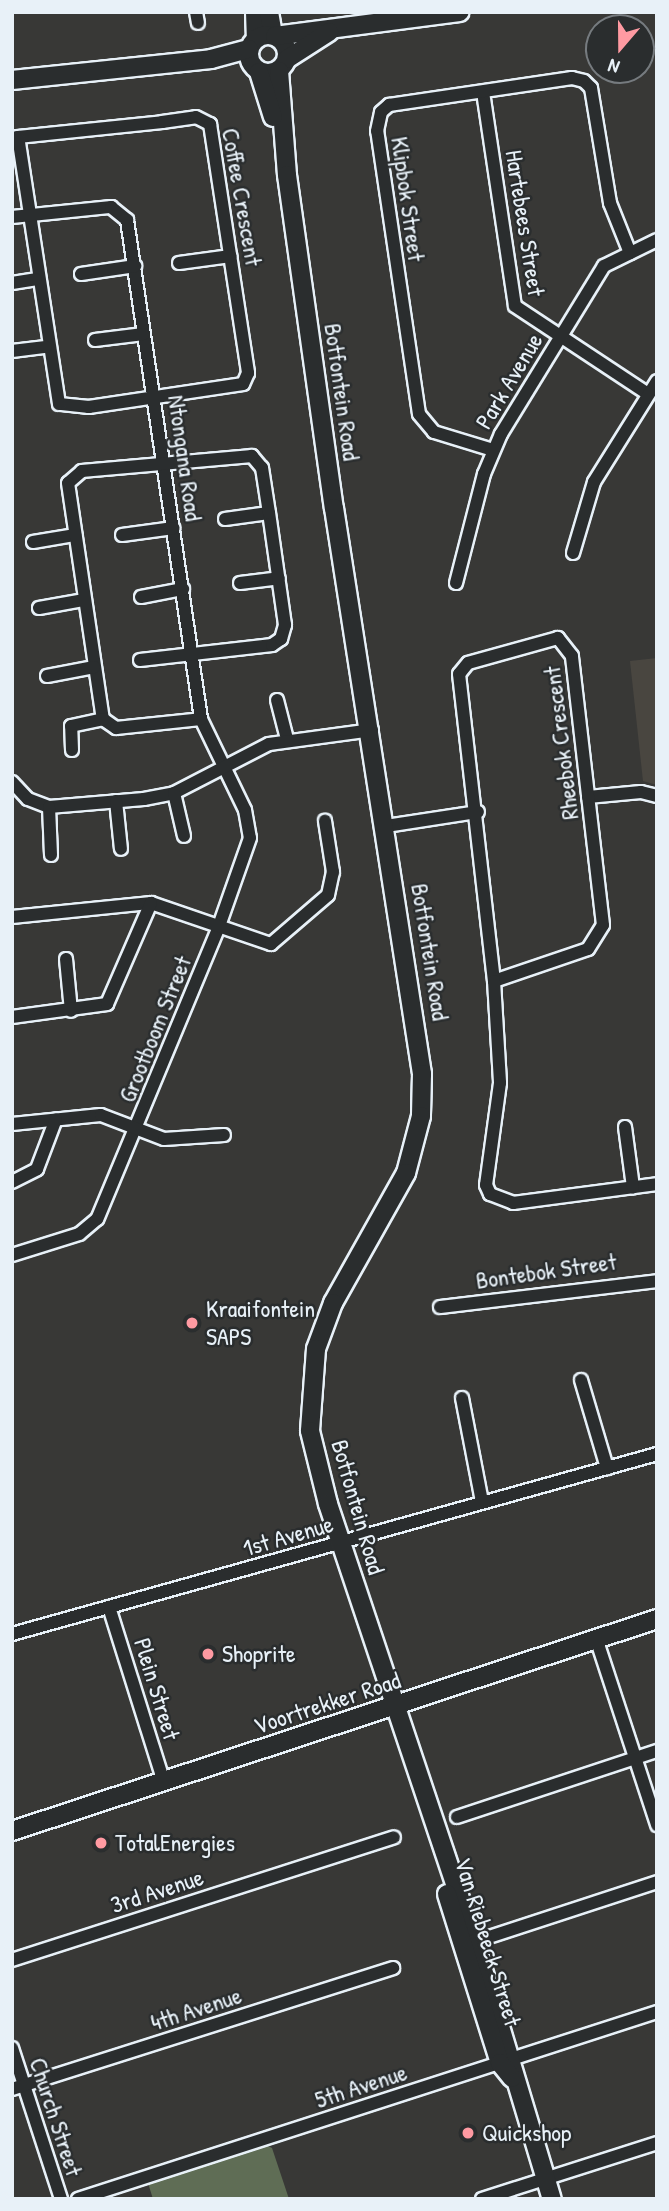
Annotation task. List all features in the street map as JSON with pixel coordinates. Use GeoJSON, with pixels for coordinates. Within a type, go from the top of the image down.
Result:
{"type":"FeatureCollection","features":[{"type":"Feature","properties":{"kind":"main road","name":"Botfontein Road"},"geometry":{"type":"LineString","coordinates":[[255,12],[287,175],[421,1061],[421,1116],[406,1173],[333,1303],[316,1349],[310,1430],[341,1542],[395,1707]]}},
{"type":"Feature","properties":{"kind":"main road","name":"Botfontein Road"},"geometry":{"type":"LineString","coordinates":[[261,50],[269,12]]}},
{"type":"Feature","properties":{"kind":"main road"},"geometry":{"type":"LineString","coordinates":[[261,50],[328,32],[459,12]]}},
{"type":"Feature","properties":{"kind":"main road"},"geometry":{"type":"LineString","coordinates":[[283,65],[328,32]]}},
{"type":"Feature","properties":{"kind":"main road"},"geometry":{"type":"LineString","coordinates":[[12,80],[211,59],[286,46],[283,65]]}},
{"type":"Feature","properties":{"kind":"main road"},"geometry":{"type":"LineString","coordinates":[[261,50],[283,65]]}},
{"type":"Feature","properties":{"kind":"main road","name":"Botfontein Road"},"geometry":{"type":"LineString","coordinates":[[283,65],[287,175]]}},
{"type":"Feature","properties":{"kind":"main road","name":"Voortrekker Road"},"geometry":{"type":"LineString","coordinates":[[12,1830],[164,1783],[657,1619]]}},
{"type":"Feature","properties":{"kind":"main road","name":"Van Riebeeck Street"},"geometry":{"type":"LineString","coordinates":[[395,1707],[429,1816],[431,1843],[552,2199]]}},
{"type":"Feature","properties":{"kind":"street","name":"Klipbok Street"},"geometry":{"type":"LineString","coordinates":[[493,450],[434,432],[422,422],[377,131],[381,112],[389,105],[572,78],[584,81],[591,88],[610,203],[629,253]]}},
{"type":"Feature","properties":{"kind":"street","name":"Hartebees Street"},"geometry":{"type":"LineString","coordinates":[[483,92],[515,306],[559,339],[648,394]]}},
{"type":"Feature","properties":{"kind":"street","name":"Coffee Crescent"},"geometry":{"type":"LineString","coordinates":[[15,137],[204,118],[213,131],[246,381],[235,388],[155,399]]}},
{"type":"Feature","properties":{"kind":"street"},"geometry":{"type":"LineString","coordinates":[[15,137],[54,397],[62,406],[155,399]]}},
{"type":"Feature","properties":{"kind":"street","name":"Ntongana Road"},"geometry":{"type":"LineString","coordinates":[[12,216],[116,208],[127,220],[194,655],[201,719],[222,767]]}},
{"type":"Feature","properties":{"kind":"street","name":"Park Avenue"},"geometry":{"type":"LineString","coordinates":[[456,583],[493,450],[604,267],[657,240]]}},
{"type":"Feature","properties":{"kind":"street"},"geometry":{"type":"LineString","coordinates":[[179,263],[231,256]]}},
{"type":"Feature","properties":{"kind":"street"},"geometry":{"type":"LineString","coordinates":[[81,274],[135,267]]}},
{"type":"Feature","properties":{"kind":"street"},"geometry":{"type":"LineString","coordinates":[[12,283],[36,279]]}},
{"type":"Feature","properties":{"kind":"street"},"geometry":{"type":"LineString","coordinates":[[95,340],[144,334]]}},
{"type":"Feature","properties":{"kind":"street"},"geometry":{"type":"LineString","coordinates":[[12,351],[46,347]]}},
{"type":"Feature","properties":{"kind":"street"},"geometry":{"type":"LineString","coordinates":[[573,553],[594,482],[657,381]]}},
{"type":"Feature","properties":{"kind":"street"},"geometry":{"type":"LineString","coordinates":[[103,719],[68,487],[72,476],[163,461],[252,456],[262,468],[285,625],[281,639],[272,645],[140,660]]}},
{"type":"Feature","properties":{"kind":"street"},"geometry":{"type":"LineString","coordinates":[[225,519],[269,513]]}},
{"type":"Feature","properties":{"kind":"street"},"geometry":{"type":"LineString","coordinates":[[122,535],[174,528]]}},
{"type":"Feature","properties":{"kind":"street"},"geometry":{"type":"LineString","coordinates":[[33,542],[75,535]]}},
{"type":"Feature","properties":{"kind":"street"},"geometry":{"type":"LineString","coordinates":[[240,583],[279,578]]}},
{"type":"Feature","properties":{"kind":"street"},"geometry":{"type":"LineString","coordinates":[[141,597],[183,590]]}},
{"type":"Feature","properties":{"kind":"street"},"geometry":{"type":"LineString","coordinates":[[39,608],[85,600]]}},
{"type":"Feature","properties":{"kind":"street","name":"Rheebok Crescent"},"geometry":{"type":"LineString","coordinates":[[494,981],[588,949],[601,935],[572,656],[565,642],[552,637],[468,663],[459,674],[478,811],[494,981],[500,1083],[486,1175],[490,1194],[513,1203],[657,1184]]}},
{"type":"Feature","properties":{"kind":"street"},"geometry":{"type":"LineString","coordinates":[[47,676],[94,667]]}},
{"type":"Feature","properties":{"kind":"street"},"geometry":{"type":"LineString","coordinates":[[277,701],[287,739]]}},
{"type":"Feature","properties":{"kind":"street"},"geometry":{"type":"LineString","coordinates":[[72,750],[71,726],[103,719],[120,728],[201,719]]}},
{"type":"Feature","properties":{"kind":"street"},"geometry":{"type":"LineString","coordinates":[[13,785],[28,799],[49,807],[174,793],[222,767],[287,739],[372,730]]}},
{"type":"Feature","properties":{"kind":"street","name":"Grootboom Street"},"geometry":{"type":"LineString","coordinates":[[12,1255],[89,1228],[136,1130],[218,929],[250,838],[245,810],[222,767]]}},
{"type":"Feature","properties":{"kind":"street"},"geometry":{"type":"LineString","coordinates":[[588,797],[641,792],[657,796]]}},
{"type":"Feature","properties":{"kind":"street"},"geometry":{"type":"LineString","coordinates":[[174,793],[184,836]]}},
{"type":"Feature","properties":{"kind":"street"},"geometry":{"type":"LineString","coordinates":[[116,801],[121,849]]}},
{"type":"Feature","properties":{"kind":"street"},"geometry":{"type":"LineString","coordinates":[[49,807],[51,855]]}},
{"type":"Feature","properties":{"kind":"street"},"geometry":{"type":"LineString","coordinates":[[386,826],[478,811]]}},
{"type":"Feature","properties":{"kind":"street"},"geometry":{"type":"LineString","coordinates":[[12,917],[151,903],[218,929],[271,944],[317,907],[331,886],[326,821]]}},
{"type":"Feature","properties":{"kind":"street"},"geometry":{"type":"LineString","coordinates":[[12,1017],[71,1011],[110,1001],[151,903]]}},
{"type":"Feature","properties":{"kind":"street"},"geometry":{"type":"LineString","coordinates":[[66,959],[71,1011]]}},
{"type":"Feature","properties":{"kind":"street"},"geometry":{"type":"LineString","coordinates":[[12,1124],[101,1115],[164,1139],[224,1135]]}},
{"type":"Feature","properties":{"kind":"street"},"geometry":{"type":"LineString","coordinates":[[12,1182],[37,1169],[56,1119]]}},
{"type":"Feature","properties":{"kind":"street"},"geometry":{"type":"LineString","coordinates":[[625,1127],[633,1187]]}},
{"type":"Feature","properties":{"kind":"street","name":"Bontebok Street"},"geometry":{"type":"LineString","coordinates":[[440,1307],[657,1281]]}},
{"type":"Feature","properties":{"kind":"street"},"geometry":{"type":"LineString","coordinates":[[581,1380],[607,1468]]}},
{"type":"Feature","properties":{"kind":"street"},"geometry":{"type":"LineString","coordinates":[[463,1398],[482,1502]]}},
{"type":"Feature","properties":{"kind":"street","name":"1st Avenue"},"geometry":{"type":"LineString","coordinates":[[12,1634],[657,1454]]}},
{"type":"Feature","properties":{"kind":"street","name":"Plein Street"},"geometry":{"type":"LineString","coordinates":[[109,1607],[164,1783]]}},
{"type":"Feature","properties":{"kind":"street"},"geometry":{"type":"LineString","coordinates":[[596,1638],[657,1825]]}},
{"type":"Feature","properties":{"kind":"street"},"geometry":{"type":"LineString","coordinates":[[457,1817],[657,1751]]}},
{"type":"Feature","properties":{"kind":"street","name":"3rd Avenue"},"geometry":{"type":"LineString","coordinates":[[12,1959],[394,1837]]}},
{"type":"Feature","properties":{"kind":"street"},"geometry":{"type":"LineString","coordinates":[[492,1936],[657,1882]]}},
{"type":"Feature","properties":{"kind":"street","name":"4th Avenue"},"geometry":{"type":"LineString","coordinates":[[18,2088],[393,1968]]}},
{"type":"Feature","properties":{"kind":"street","name":"5th Avenue"},"geometry":{"type":"LineString","coordinates":[[78,2199],[657,2012]]}},
{"type":"Feature","properties":{"kind":"street","name":"Church Street"},"geometry":{"type":"LineString","coordinates":[[12,2048],[18,2088],[61,2199]]}},
{"type":"Feature","properties":{"kind":"street"},"geometry":{"type":"LineString","coordinates":[[482,2199],[546,2181],[657,2143]]}},
{"type":"Feature","properties":{"kind":"shaded area"},"geometry":{"type":"Polygon","coordinates":[[[657,658],[657,785],[643,781],[630,661],[657,658]]]}},
{"type":"Feature","properties":{"kind":"green space"},"geometry":{"type":"Polygon","coordinates":[[[266,2145],[272,2148],[289,2199],[153,2199],[148,2183],[266,2145]]]}},
{"type":"Feature","properties":{"kind":"place","name":"Kraaifontein SAPS"},"geometry":{"type":"Point","coordinates":[192,1323]}},
{"type":"Feature","properties":{"kind":"place","name":"Shoprite"},"geometry":{"type":"Point","coordinates":[208,1654]}},
{"type":"Feature","properties":{"kind":"place","name":"TotalEnergies"},"geometry":{"type":"Point","coordinates":[101,1843]}},
{"type":"Feature","properties":{"kind":"place","name":"Quickshop"},"geometry":{"type":"Point","coordinates":[468,2133]}}]}
